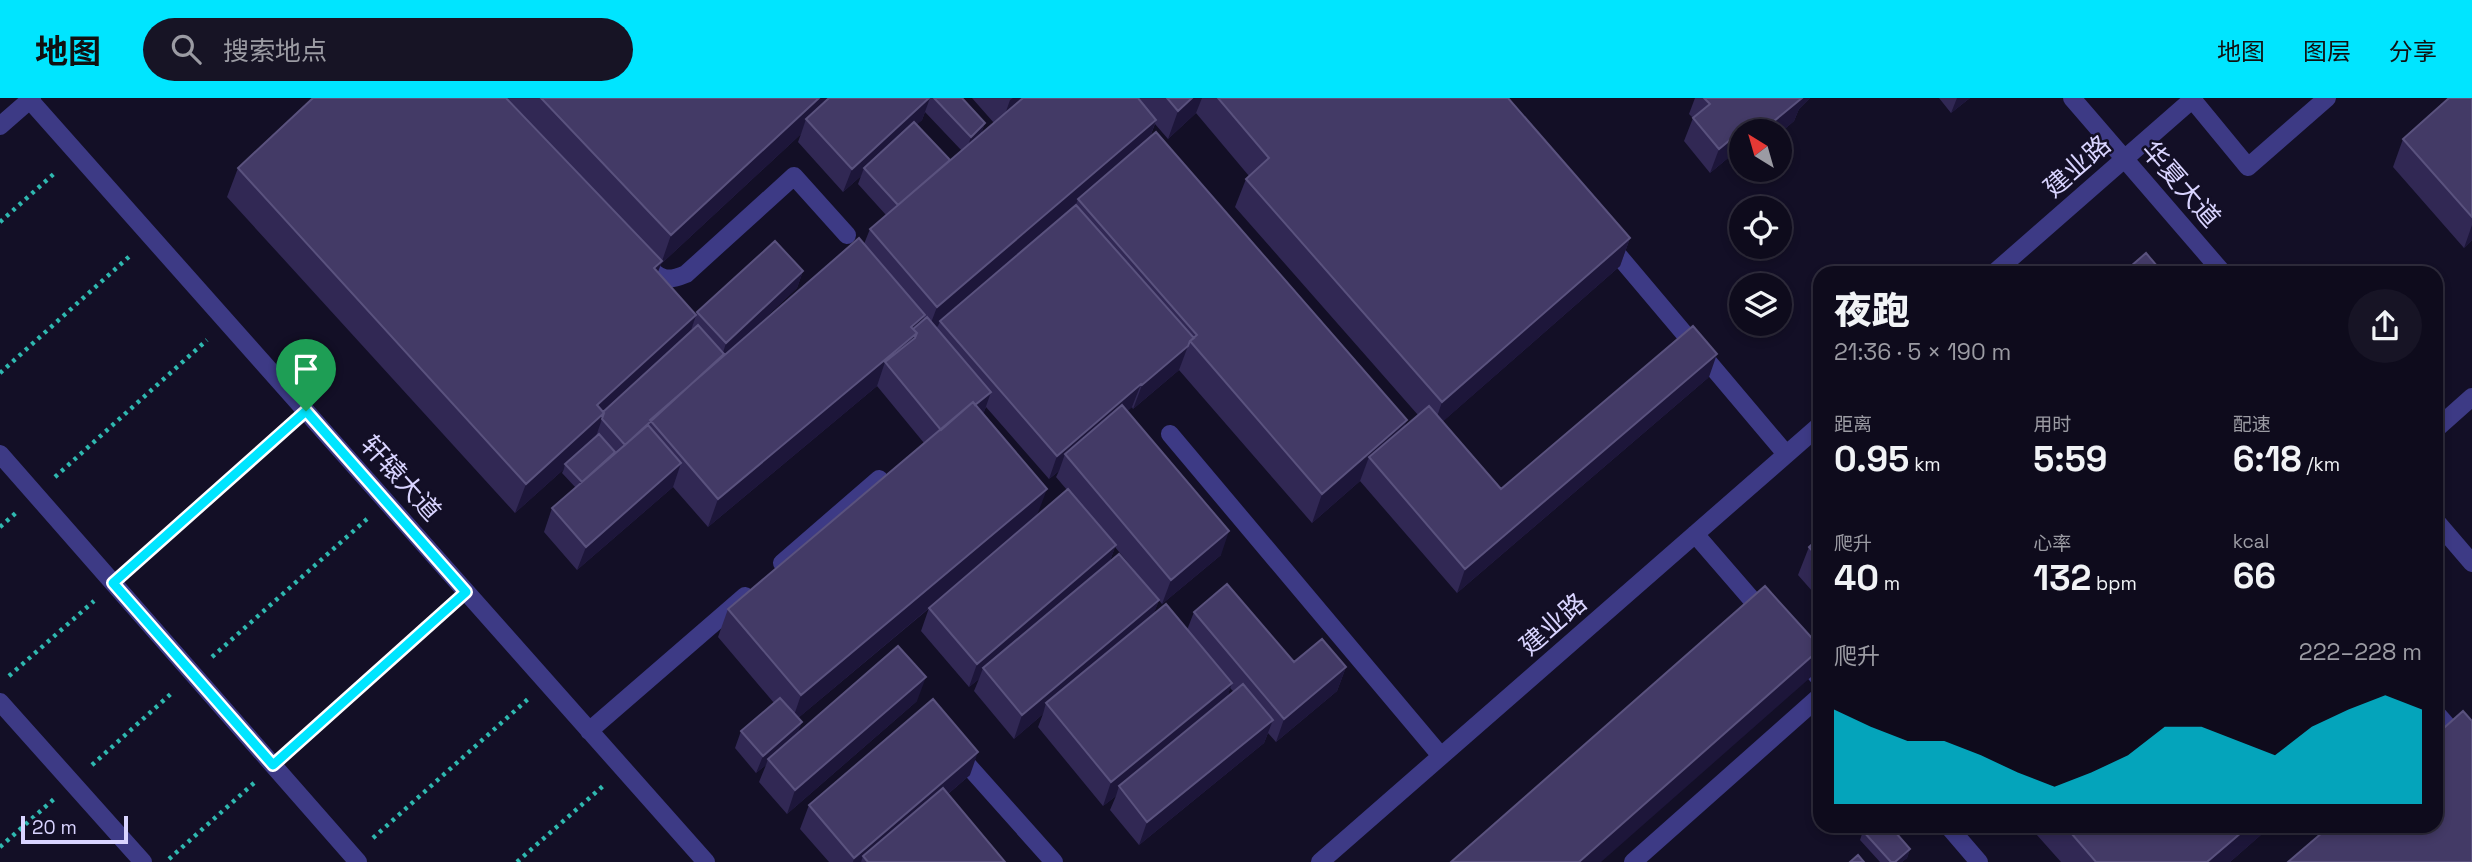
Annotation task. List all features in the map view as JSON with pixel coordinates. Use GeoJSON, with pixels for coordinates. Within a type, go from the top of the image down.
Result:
{"type":"FeatureCollection","features":[{"type":"Feature","properties":{"kind":"street","name":"华夏大道"},"geometry":{"type":"LineString","coordinates":[[2072,98],[2217,266]]}},
{"type":"Feature","properties":{"kind":"street"},"geometry":{"type":"LineString","coordinates":[[2193,99],[2248,167],[2327,98]]}},
{"type":"Feature","properties":{"kind":"street"},"geometry":{"type":"LineString","coordinates":[[0,127],[30,99]]}},
{"type":"Feature","properties":{"kind":"street","name":"轩辕大道"},"geometry":{"type":"LineString","coordinates":[[30,99],[706,862]]}},
{"type":"Feature","properties":{"kind":"street","name":"建业路"},"geometry":{"type":"LineString","coordinates":[[2002,266],[2193,99]]}},
{"type":"Feature","properties":{"kind":"street"},"geometry":{"type":"LineString","coordinates":[[630,247],[657,277],[673,280],[680,277],[794,176],[847,235]]}},
{"type":"Feature","properties":{"kind":"street"},"geometry":{"type":"LineString","coordinates":[[1591,224],[1786,454]]}},
{"type":"Feature","properties":{"kind":"street"},"geometry":{"type":"LineString","coordinates":[[2443,423],[2472,397]]}},
{"type":"Feature","properties":{"kind":"street","name":"建业路"},"geometry":{"type":"LineString","coordinates":[[1320,862],[1813,431]]}},
{"type":"Feature","properties":{"kind":"street"},"geometry":{"type":"LineString","coordinates":[[1170,434],[1441,756]]}},
{"type":"Feature","properties":{"kind":"street"},"geometry":{"type":"LineString","coordinates":[[0,454],[355,859]]}},
{"type":"Feature","properties":{"kind":"street"},"geometry":{"type":"LineString","coordinates":[[589,731],[880,479]]}},
{"type":"Feature","properties":{"kind":"street"},"geometry":{"type":"LineString","coordinates":[[2443,529],[2472,563]]}},
{"type":"Feature","properties":{"kind":"street"},"geometry":{"type":"LineString","coordinates":[[1695,534],[1813,671]]}},
{"type":"Feature","properties":{"kind":"street"},"geometry":{"type":"LineString","coordinates":[[0,702],[143,862]]}},
{"type":"Feature","properties":{"kind":"street"},"geometry":{"type":"LineString","coordinates":[[1633,862],[1813,702]]}},
{"type":"Feature","properties":{"kind":"street"},"geometry":{"type":"LineString","coordinates":[[2443,721],[2472,754]]}},
{"type":"Feature","properties":{"kind":"street"},"geometry":{"type":"LineString","coordinates":[[2443,739],[2452,731]]}},
{"type":"Feature","properties":{"kind":"street"},"geometry":{"type":"LineString","coordinates":[[948,743],[1054,862]]}},
{"type":"Feature","properties":{"kind":"street"},"geometry":{"type":"LineString","coordinates":[[1958,833],[1979,862]]}},
{"type":"Feature","properties":{"kind":"path"},"geometry":{"type":"LineString","coordinates":[[0,222],[77,153]]}},
{"type":"Feature","properties":{"kind":"path"},"geometry":{"type":"LineString","coordinates":[[0,373],[152,237]]}},
{"type":"Feature","properties":{"kind":"path"},"geometry":{"type":"LineString","coordinates":[[0,527],[228,322]]}},
{"type":"Feature","properties":{"kind":"path"},"geometry":{"type":"LineString","coordinates":[[0,684],[306,411]]}},
{"type":"Feature","properties":{"kind":"path"},"geometry":{"type":"LineString","coordinates":[[166,862],[466,592]]}},
{"type":"Feature","properties":{"kind":"path"},"geometry":{"type":"LineString","coordinates":[[355,859],[547,682]]}},
{"type":"Feature","properties":{"kind":"path"},"geometry":{"type":"LineString","coordinates":[[517,862],[623,768]]}},
{"type":"Feature","properties":{"kind":"building"},"geometry":{"type":"Polygon","coordinates":[[[313,98],[506,98],[662,261],[654,268],[696,315],[597,405],[604,413],[526,484],[238,168],[313,98]]]}},
{"type":"Feature","properties":{"kind":"building"},"geometry":{"type":"Polygon","coordinates":[[[541,98],[819,98],[671,235],[541,98]]]}},
{"type":"Feature","properties":{"kind":"building"},"geometry":{"type":"Polygon","coordinates":[[[829,98],[929,98],[852,169],[806,119],[829,98]]]}},
{"type":"Feature","properties":{"kind":"building"},"geometry":{"type":"Polygon","coordinates":[[[934,98],[962,98],[985,123],[971,137],[934,98]]]}},
{"type":"Feature","properties":{"kind":"building"},"geometry":{"type":"Polygon","coordinates":[[[1023,98],[1138,98],[1156,120],[937,307],[870,229],[1023,98]]]}},
{"type":"Feature","properties":{"kind":"building"},"geometry":{"type":"Polygon","coordinates":[[[1167,98],[1192,98],[1178,111],[1167,98]]]}},
{"type":"Feature","properties":{"kind":"building"},"geometry":{"type":"Polygon","coordinates":[[[1218,98],[1508,98],[1630,238],[1442,402],[1246,179],[1269,158],[1218,98]]]}},
{"type":"Feature","properties":{"kind":"building"},"geometry":{"type":"Polygon","coordinates":[[[1704,98],[1802,98],[1777,119],[1729,119],[1729,141],[1719,149],[1693,118],[1710,104],[1704,98]]]}},
{"type":"Feature","properties":{"kind":"building"},"geometry":{"type":"Polygon","coordinates":[[[2449,98],[2472,98],[2472,217],[2403,139],[2449,98]]]}},
{"type":"Feature","properties":{"kind":"building"},"geometry":{"type":"Polygon","coordinates":[[[914,122],[950,160],[898,205],[864,168],[914,122]]]}},
{"type":"Feature","properties":{"kind":"building"},"geometry":{"type":"Polygon","coordinates":[[[1156,132],[1407,420],[1322,494],[1190,341],[1197,335],[1078,199],[1156,132]]]}},
{"type":"Feature","properties":{"kind":"building"},"geometry":{"type":"Polygon","coordinates":[[[1076,205],[1194,338],[1188,346],[1057,456],[940,321],[1076,205]]]}},
{"type":"Feature","properties":{"kind":"building"},"geometry":{"type":"Polygon","coordinates":[[[859,238],[925,315],[911,327],[917,333],[718,499],[650,420],[859,238]]]}},
{"type":"Feature","properties":{"kind":"building"},"geometry":{"type":"Polygon","coordinates":[[[775,241],[803,271],[726,343],[697,312],[775,241]]]}},
{"type":"Feature","properties":{"kind":"building"},"geometry":{"type":"Polygon","coordinates":[[[2146,253],[2157,266],[2131,266],[2146,253]]]}},
{"type":"Feature","properties":{"kind":"building"},"geometry":{"type":"Polygon","coordinates":[[[927,317],[991,392],[975,405],[973,402],[941,430],[885,362],[915,338],[917,333],[913,329],[927,317]]]}},
{"type":"Feature","properties":{"kind":"building"},"geometry":{"type":"Polygon","coordinates":[[[698,325],[724,354],[625,445],[602,419],[603,412],[698,325]]]}},
{"type":"Feature","properties":{"kind":"building"},"geometry":{"type":"Polygon","coordinates":[[[1693,326],[1717,354],[1465,569],[1369,457],[1429,406],[1501,489],[1693,326]]]}},
{"type":"Feature","properties":{"kind":"building"},"geometry":{"type":"Polygon","coordinates":[[[973,402],[1047,489],[801,695],[728,609],[973,402]]]}},
{"type":"Feature","properties":{"kind":"building"},"geometry":{"type":"Polygon","coordinates":[[[1122,405],[1229,531],[1171,580],[1065,454],[1122,405]]]}},
{"type":"Feature","properties":{"kind":"building"},"geometry":{"type":"Polygon","coordinates":[[[648,425],[681,463],[586,547],[552,508],[648,425]]]}},
{"type":"Feature","properties":{"kind":"building"},"geometry":{"type":"Polygon","coordinates":[[[599,434],[615,452],[582,482],[565,464],[599,434]]]}},
{"type":"Feature","properties":{"kind":"building"},"geometry":{"type":"Polygon","coordinates":[[[1068,489],[1116,545],[977,664],[929,608],[1068,489]]]}},
{"type":"Feature","properties":{"kind":"building"},"geometry":{"type":"Polygon","coordinates":[[[1119,554],[1159,600],[1022,715],[983,668],[1119,554]]]}},
{"type":"Feature","properties":{"kind":"building"},"geometry":{"type":"Polygon","coordinates":[[[1227,584],[1294,662],[1322,639],[1346,667],[1284,719],[1194,612],[1227,584]]]}},
{"type":"Feature","properties":{"kind":"building"},"geometry":{"type":"Polygon","coordinates":[[[1765,586],[1813,639],[1813,655],[1579,862],[1451,862],[1765,586]]]}},
{"type":"Feature","properties":{"kind":"building"},"geometry":{"type":"Polygon","coordinates":[[[1166,604],[1232,683],[1111,782],[1046,703],[1166,604]]]}},
{"type":"Feature","properties":{"kind":"building"},"geometry":{"type":"Polygon","coordinates":[[[898,646],[926,677],[795,790],[768,759],[898,646]]]}},
{"type":"Feature","properties":{"kind":"building"},"geometry":{"type":"Polygon","coordinates":[[[1243,684],[1273,720],[1147,822],[1119,786],[1243,684]]]}},
{"type":"Feature","properties":{"kind":"building"},"geometry":{"type":"Polygon","coordinates":[[[780,698],[802,722],[763,756],[741,731],[780,698]]]}},
{"type":"Feature","properties":{"kind":"building"},"geometry":{"type":"Polygon","coordinates":[[[933,699],[978,752],[854,858],[809,805],[933,699]]]}},
{"type":"Feature","properties":{"kind":"building"},"geometry":{"type":"Polygon","coordinates":[[[2463,711],[2472,721],[2472,862],[2288,862],[2322,833],[2443,833],[2443,729],[2463,711]]]}},
{"type":"Feature","properties":{"kind":"building"},"geometry":{"type":"Polygon","coordinates":[[[943,788],[1005,862],[868,862],[863,856],[943,788]]]}},
{"type":"Feature","properties":{"kind":"building"},"geometry":{"type":"Polygon","coordinates":[[[1865,833],[1896,833],[1910,849],[1895,862],[1891,862],[1865,833]]]}},
{"type":"Feature","properties":{"kind":"building"},"geometry":{"type":"Polygon","coordinates":[[[2071,833],[2241,833],[2207,862],[2096,862],[2071,833]]]}},
{"type":"Feature","properties":{"kind":"building"},"geometry":{"type":"Polygon","coordinates":[[[1858,855],[1864,862],[1850,862],[1858,855]]]}},
{"type":"Feature","properties":{"kind":"route"},"geometry":{"type":"LineString","coordinates":[[306,411],[466,592],[273,765],[113,583],[306,411]]}}]}
